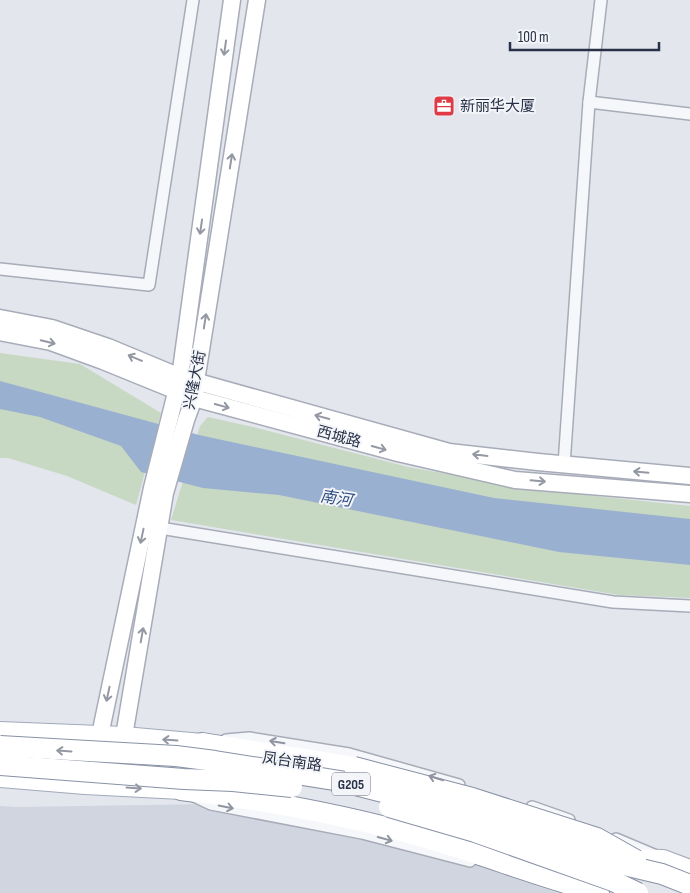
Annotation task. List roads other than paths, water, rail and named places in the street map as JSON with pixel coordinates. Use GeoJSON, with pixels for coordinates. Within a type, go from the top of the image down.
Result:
{"type":"FeatureCollection","features":[{"type":"Feature","properties":{"kind":"highway"},"geometry":{"type":"LineString","coordinates":[[202,743],[354,767],[472,798],[596,838],[662,866]]}},
{"type":"Feature","properties":{"kind":"highway","name":"凤台南路"},"geometry":{"type":"LineString","coordinates":[[0,746],[176,756],[340,781],[473,815],[620,864],[662,866],[690,885]]}},
{"type":"Feature","properties":{"kind":"highway","name":"凤台南路"},"geometry":{"type":"LineString","coordinates":[[0,765],[271,784],[337,794],[475,832],[613,881],[638,893]]}},
{"type":"Feature","properties":{"kind":"highway"},"geometry":{"type":"LineString","coordinates":[[181,790],[241,797],[347,818],[424,838],[600,893]]}},
{"type":"Feature","properties":{"kind":"main road","name":"兴隆大街"},"geometry":{"type":"LineString","coordinates":[[184,383],[232,0]]}},
{"type":"Feature","properties":{"kind":"main road","name":"兴隆大街"},"geometry":{"type":"LineString","coordinates":[[86,785],[100,735],[159,491],[169,421],[184,383],[257,0]]}},
{"type":"Feature","properties":{"kind":"main road","name":"西城路"},"geometry":{"type":"LineString","coordinates":[[0,318],[52,328],[106,354],[184,383],[449,452],[564,465],[690,476]]}},
{"type":"Feature","properties":{"kind":"main road","name":"西城路"},"geometry":{"type":"LineString","coordinates":[[0,332],[106,354]]}},
{"type":"Feature","properties":{"kind":"main road","name":"西城路"},"geometry":{"type":"LineString","coordinates":[[184,383],[194,398],[398,453],[515,480],[690,494]]}},
{"type":"Feature","properties":{"kind":"main road","name":"兴隆大街"},"geometry":{"type":"LineString","coordinates":[[113,786],[124,736],[160,528],[159,491],[194,398]]}},
{"type":"Feature","properties":{"kind":"main road","name":"凤台南路"},"geometry":{"type":"LineString","coordinates":[[0,731],[124,736],[202,743],[228,753],[365,774],[419,788],[627,858],[662,866],[690,869]]}},
{"type":"Feature","properties":{"kind":"main road"},"geometry":{"type":"LineString","coordinates":[[0,778],[181,790],[205,786],[326,805],[394,819],[469,839],[615,889],[620,893]]}},
{"type":"Feature","properties":{"kind":"street"},"geometry":{"type":"LineString","coordinates":[[0,268],[149,285],[193,0]]}},
{"type":"Feature","properties":{"kind":"street"},"geometry":{"type":"LineString","coordinates":[[564,465],[589,102],[601,0]]}},
{"type":"Feature","properties":{"kind":"street"},"geometry":{"type":"LineString","coordinates":[[589,102],[690,114]]}},
{"type":"Feature","properties":{"kind":"street"},"geometry":{"type":"LineString","coordinates":[[160,528],[613,602],[690,606]]}},
{"type":"Feature","properties":{"kind":"street"},"geometry":{"type":"LineString","coordinates":[[181,790],[211,804],[362,833],[491,867],[573,893]]}},
{"type":"Feature","properties":{"kind":"water","name":"南河"},"geometry":{"type":"Polygon","coordinates":[[[0,381],[199,435],[494,498],[690,519],[690,565],[559,552],[279,495],[203,488],[141,472],[121,446],[40,417],[0,409],[0,381]]]}},
{"type":"Feature","properties":{"kind":"place","name":"新丽华大厦"},"geometry":{"type":"Point","coordinates":[444,106]}}]}
